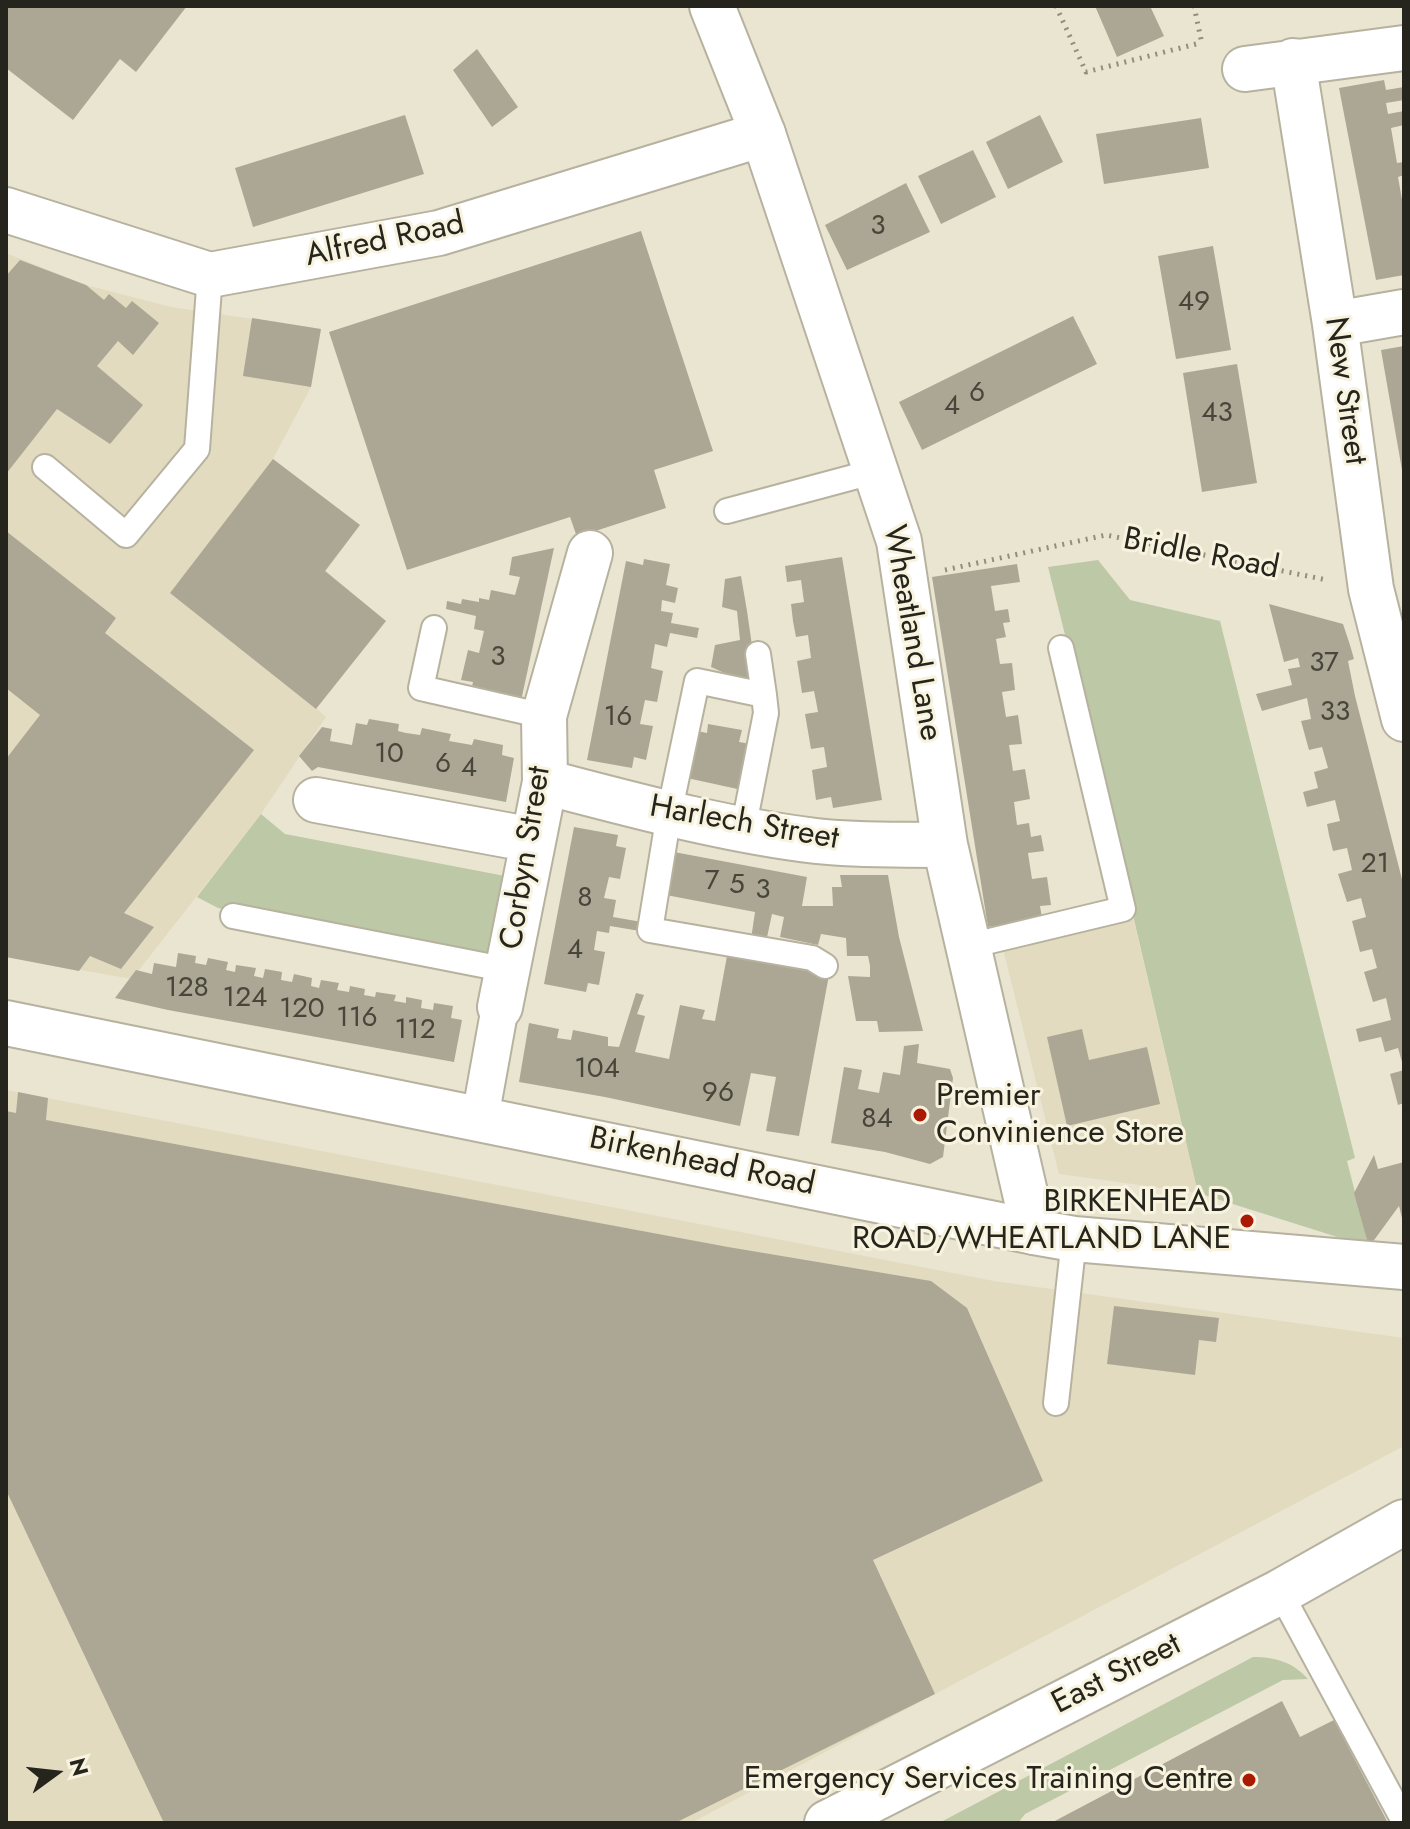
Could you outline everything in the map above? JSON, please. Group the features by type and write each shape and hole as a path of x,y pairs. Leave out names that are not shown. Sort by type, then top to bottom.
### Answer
{"street":[{"name":"Wheatland Lane","path":"712,6 763,134 899,541 945,845 969,946 1054,1236"},
{"path":"1245,69 1404,48"},
{"name":"New Street","path":"1293,61 1335,324 1388,589 1404,719"},
{"name":"Alfred Road","path":"6,210 210,275 439,233 763,134"},
{"path":"1335,324 1404,312"},
{"name":"Corbyn Street","path":"480,1118 545,782 544,716 590,553"},
{"name":"Harlech Street","path":"545,782 669,814 819,842 945,845"},
{"path":"316,800 533,840"},
{"name":"Birkenhead Road","path":"6,1023 1054,1236 1404,1267"},
{"name":"East Street","path":"827,1823 1280,1592 1403,1524"}],"lane":[{"path":"45,467 126,535 197,449 210,275"},
{"path":"727,511 876,471"},
{"path":"434,628 421,688 544,716"},
{"path":"969,946 1123,909 1061,648"},
{"path":"743,830 766,713 758,654"},
{"path":"764,695 697,681 669,814 650,930 812,958 825,966"},
{"path":"233,916 504,988"},
{"path":"1054,1236 1056,1403"},
{"path":"1280,1592 1404,1821"}],"path":[{"path":"1056,6 1086,72 1200,43"},
{"name":"Bridle Road","path":"905,578 1106,535 1388,589"}],"shaded area":[{"path":"6,253 86,285 171,307 321,329 311,387 273,459 360,525 326,571 386,621 316,708 326,717 261,814 132,979 6,957"},
{"path":"1133,917 1198,1193 1059,1174 1003,949"},
{"path":"6,1090 994,1281 1404,1338 1404,1446 691,1823 6,1823"}],"green space":[{"path":"1098,560 1130,600 1220,621 1355,1158 1347,1161 1369,1247 1198,1193 1048,567"},
{"path":"261,814 285,834 505,876 488,957 218,908 197,897"},
{"path":"1253,1657 1283,1662 1308,1679 1283,1680 1025,1814 1018,1823 939,1823"}],"building":[{"path":"6,6 187,6 136,72 120,59 73,120 6,68"},
{"path":"1095,6 1150,6 1164,36 1117,57"},
{"path":"477,49 518,107 492,127 453,70"},
{"path":"1384,80 1386,90 1404,87 1404,100 1386,103 1388,114 1404,111 1404,125 1391,128 1397,163 1404,162 1404,175 1398,177 1404,211 1404,275 1376,280 1339,88"},
{"path":"405,115 424,174 253,227 235,168"},
{"path":"1040,115 1063,162 1008,189 986,142"},
{"path":"1201,118 1209,168 1104,184 1096,134"},
{"path":"973,150 996,197 941,224 918,176"},
{"path":"906,183 930,232 847,270 825,225"},
{"path":"641,231 713,451 654,470 666,508 577,537 570,517 407,570 329,332"},
{"path":"1213,246 1231,350 1176,359 1158,256"},
{"path":"20,260 86,285 104,300 109,294 126,308 132,301 159,323 133,355 118,341 97,366 143,405 110,444 57,409 6,474 6,276"},
{"path":"1073,316 1097,364 922,450 899,402"},
{"path":"252,318 321,329 311,387 243,376"},
{"path":"1404,346 1404,470 1402,470 1381,350"},
{"path":"1237,364 1257,483 1202,492 1183,373"},
{"path":"273,459 360,525 325,571 386,621 316,709 170,593"},
{"path":"6,531 116,618 105,633 254,750 124,913 154,927 121,969 90,956 79,971 6,957 6,759 40,715 6,688"},
{"path":"554,548 521,701 471,691 473,682 461,680 468,650 479,653 484,631 474,629 476,616 446,609 447,601 461,604 462,599 489,600 491,590 515,595 520,577 509,575 512,557"},
{"path":"842,557 882,800 833,808 831,797 816,800 812,770 827,767 824,747 811,749 805,714 818,712 814,691 802,693 797,661 811,658 808,635 796,637 793,621 791,604 804,602 801,580 787,582 785,566"},
{"path":"644,559 670,564 666,585 678,588 675,603 662,600 661,611 673,613 671,623 699,628 697,638 670,633 667,647 655,644 651,668 663,671 657,702 645,700 640,724 653,726 646,760 634,757 632,768 587,760 626,561 643,565"},
{"path":"1017,564 1020,582 991,586 995,611 1008,609 1010,622 1003,623 1006,637 996,639 1000,664 1012,663 1015,690 1002,692 1006,717 1018,715 1020,729 1022,744 1009,745 1013,771 1025,769 1030,799 1014,802 1017,825 1029,823 1031,837 1041,835 1044,851 1028,853 1032,879 1047,877 1051,905 1040,906 1042,918 988,927 932,577"},
{"path":"741,576 757,680 729,675 711,667 715,645 740,640 737,611 722,607 725,579"},
{"path":"1269,604 1343,624 1350,645 1354,659 1348,661 1355,696 1404,887 1404,1069 1398,1048 1385,1052 1381,1037 1359,1042 1356,1029 1391,1020 1386,998 1373,1002 1364,972 1377,968 1372,949 1360,952 1352,921 1366,917 1361,898 1347,902 1338,874 1352,870 1347,848 1333,851 1329,835 1327,824 1340,821 1335,800 1307,807 1303,792 1318,788 1314,772 1328,768 1322,747 1309,750 1301,721 1311,719 1307,698 1262,711 1256,694 1292,685 1288,669 1300,667 1298,658 1284,662"},
{"path":"369,719 399,724 398,731 406,733 420,735 422,728 451,734 449,741 472,745 474,739 503,745 502,755 514,758 506,802 318,767 312,771 299,756 322,727 332,729 330,741 352,745 356,723 367,725"},
{"path":"708,724 742,730 739,742 751,744 742,790 687,778 697,731 707,733"},
{"path":"574,827 618,835 616,846 626,848 620,879 609,877 604,898 616,900 613,917 642,922 640,931 610,926 609,933 597,931 594,950 605,952 599,985 588,983 586,992 544,984"},
{"path":"674,852 807,877 802,906 833,906 832,887 842,887 840,875 888,875 899,937 923,1031 879,1032 877,1021 856,1021 848,976 870,977 870,966 868,956 847,956 846,938 821,934 818,945 780,937 784,917 772,914 766,942 751,939 755,912 666,895"},
{"path":"178,953 196,956 195,963 206,965 208,958 228,962 226,970 235,972 236,965 256,968 254,976 263,978 265,969 282,972 281,980 292,982 294,974 312,978 311,986 319,988 321,980 339,983 337,990 349,992 350,986 365,989 364,995 375,997 376,992 396,995 394,1001 406,1003 406,997 422,1000 421,1008 433,1010 434,1003 453,1006 451,1018 462,1020 454,1062 115,998 136,970 152,974 154,963 176,967"},
{"path":"727,956 829,975 799,1136 766,1131 776,1077 751,1073 740,1126 519,1082 529,1023 559,1029 557,1038 571,1040 573,1030 608,1037 608,1046 619,1047 636,993 644,995 637,1014 645,1016 635,1052 669,1059 680,1005 705,1010 702,1019 715,1021"},
{"path":"1082,1029 1089,1060 1147,1047 1160,1104 1067,1126 1047,1037"},
{"path":"919,1044 917,1063 950,1069 953,1078 943,1157 930,1164 885,1152 831,1143 844,1067 862,1070 858,1089 879,1093 883,1072 900,1075 904,1046"},
{"path":"1404,1070 1404,1103 1398,1105 1390,1074"},
{"path":"18,1092 48,1098 46,1120 728,1247 931,1281 967,1308 1043,1481 873,1560 935,1694 675,1823 164,1823 6,1490 6,1111 16,1113"},
{"path":"1374,1155 1378,1169 1404,1162 1404,1226 1399,1206 1369,1247 1354,1193"},
{"path":"1114,1306 1219,1318 1216,1342 1199,1340 1195,1375 1107,1364"},
{"name":"Emergency Services Training Centre","path":"1282,1701 1300,1737 1334,1720 1388,1823 1051,1823"}],"place":[{"name":"Premier Convinience Store","path":"920,1115"},
{"name":"BIRKENHEAD ROAD/WHEATLAND LANE","path":"1247,1221"},
{"name":"Emergency Services Training Centre","path":"1249,1780"}]}
